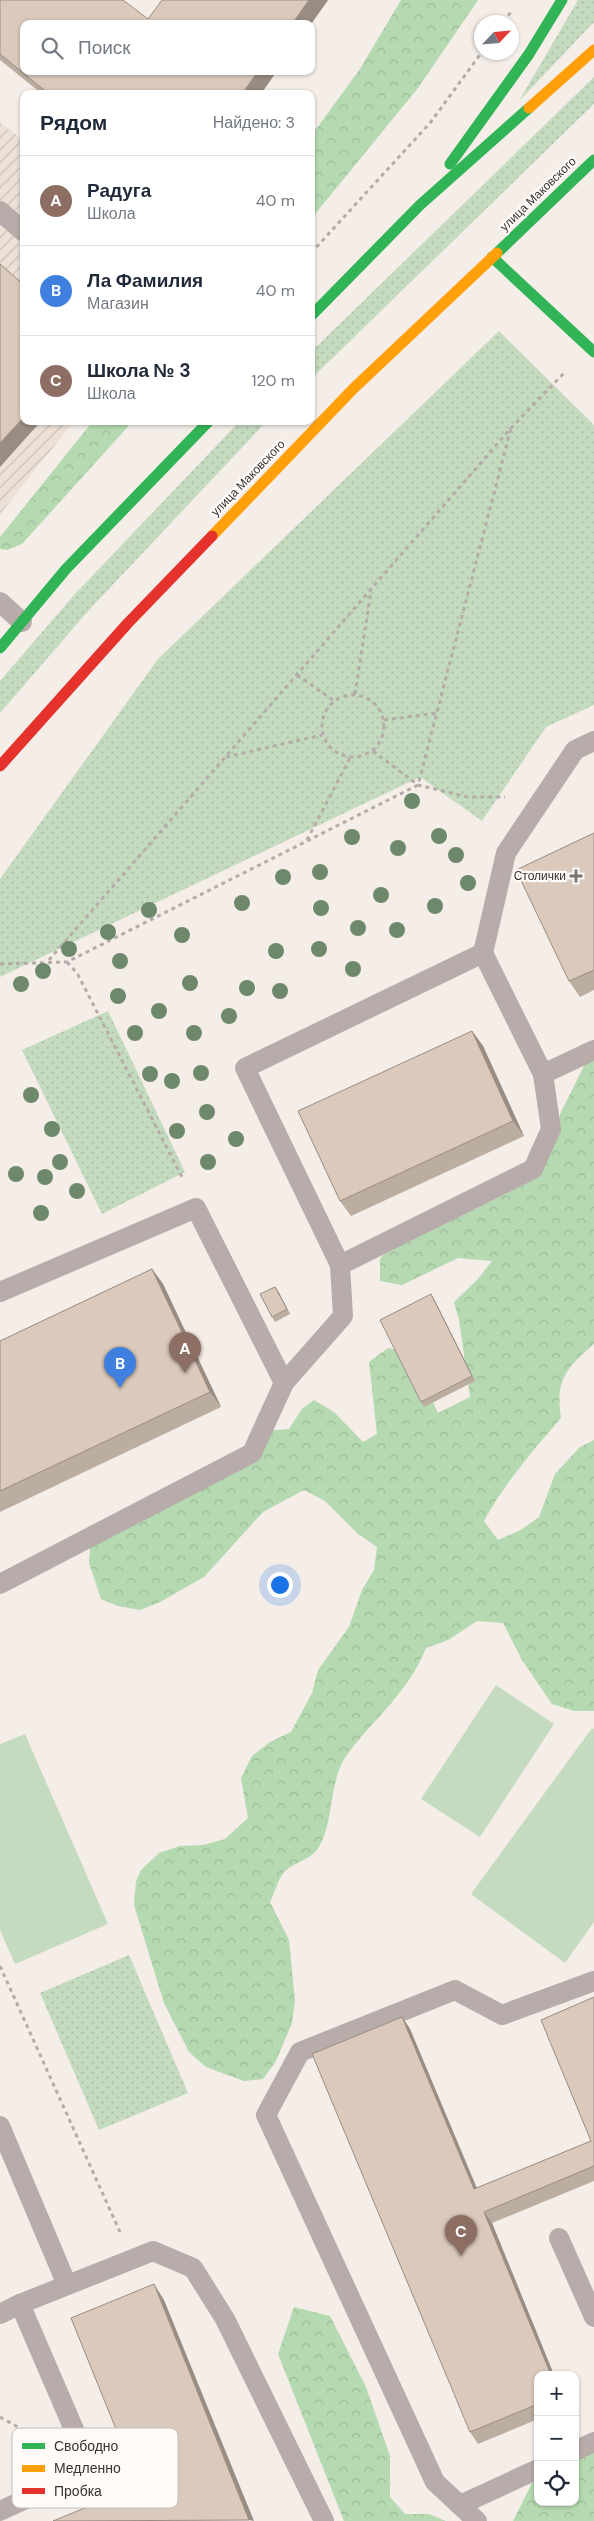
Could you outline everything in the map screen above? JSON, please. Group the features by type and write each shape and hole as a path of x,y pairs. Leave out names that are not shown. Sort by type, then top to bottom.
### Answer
{"main road":[{"path":"420,206 529,54 562,0"},
{"path":"315,312 420,206 594,50"},
{"name":"улица Маковского","path":"0,766 128,623 353,389 594,160"},
{"path":"492,257 592,349"},
{"path":"0,648 66,569 205,425"}],"lane":[{"path":"0,211 20,228"},
{"path":"0,602 22,622"},
{"path":"340,1265 533,1169 551,1129 543,1074 484,953 506,852 575,750 594,742"},
{"path":"0,1584 252,1452 284,1383 344,1316 340,1265 245,1068 484,953"},
{"path":"543,1074 594,1050"},
{"path":"0,1292 196,1208 284,1383"},
{"path":"477,2521 435,2482 266,2115 300,2052 455,1990 502,2015 594,1981"},
{"path":"0,2126 67,2286"},
{"path":"559,2238 594,2317"},
{"path":"0,2314 20,2304 152,2251 193,2268 226,2320 324,2521"},
{"path":"20,2304 74,2428"},
{"path":"579,2449 594,2442"},
{"path":"460,2505 534,2471"},
{"path":"0,2511 12,2505"}],"path":[{"path":"315,248 430,123 476,60"},
{"path":"49,960 511,428 592,349"},
{"path":"0,964 49,960 67,962 418,785 511,428"},
{"path":"355,694 371,590"},
{"path":"297,675 333,700"},
{"path":"355,694 368,698 378,707 384,720 383,737 373,751 350,758 332,751 322,735 322,716 333,700 344,695 355,694"},
{"path":"384,720 438,713"},
{"path":"226,757 322,735"},
{"path":"373,751 418,785 468,797 543,798"},
{"path":"307,841 350,758"},
{"path":"67,962 77,973 196,1208"},
{"path":"0,1966 133,2259"}],"shaded area":[{"path":"0,123 20,137 20,425 71,425 0,514"}],"green space":[{"path":"401,0 478,0 418,88 315,214 315,131 360,69"},
{"path":"578,0 594,0 594,22 519,101"},
{"path":"594,77 594,104 315,375 315,348"},
{"path":"499,331 594,425 594,705 546,727 482,821 420,777 0,977 0,879 158,659"},
{"path":"90,425 129,425 22,544 7,550 0,549 0,537"},
{"path":"236,425 263,425 89,610 0,713 0,681 75,594"},
{"path":"108,1011 185,1172 102,1214 22,1050"},
{"path":"594,1046 594,1344 576,1360 561,1384 561,1418 510,1480 484,1521 498,1540 521,1530 539,1517 555,1474 580,1447 594,1440 594,1711 574,1711 552,1704 522,1660 503,1623 477,1621 448,1640 426,1648 411,1677 401,1691 359,1739 342,1763 337,1775 327,1826 317,1850 285,1871 278,1882 270,1902 289,1940 295,2001 292,2023 276,2061 263,2079 244,2081 206,2067 189,2052 164,2003 134,1905 136,1881 141,1870 159,1853 180,1846 203,1845 225,1839 248,1818 241,1778 252,1756 270,1742 291,1732 312,1693 318,1670 349,1627 362,1590 374,1570 377,1547 357,1533 325,1501 304,1490 263,1512 204,1577 160,1602 140,1610 118,1606 101,1599 89,1563 91,1539 217,1471 266,1431 289,1429 302,1409 314,1400 334,1412 363,1442 377,1434 369,1362 388,1348 409,1352 438,1413 470,1397 459,1320 454,1302 478,1279 492,1261 458,1258 402,1285 380,1281 380,1259 408,1223 547,1160 561,1112"},
{"path":"496,1685 554,1724 480,1837 421,1799"},
{"path":"592,1728 594,1729 594,1922 565,1963 471,1894"},
{"path":"25,1734 108,1924 15,1964 0,1930 0,1744"},
{"path":"129,1955 188,2093 99,2130 40,1993"},
{"path":"294,2307 330,2316 366,2387 390,2456 390,2497 405,2514 429,2514 446,2521 344,2521 278,2354"},
{"path":"594,2444 594,2521 513,2521 534,2482 534,2506 579,2506 579,2453"}],"building":[{"path":"0,0 123,0 148,19 162,0 309,0 295,20 20,20 20,70 0,54"},
{"path":"26,75 255,75 245,90 44,90"},
{"path":"0,264 20,282 20,421 0,443"},
{"path":"594,833 594,970 569,981 516,870"},
{"path":"472,1031 513,1121 340,1201 298,1111"},
{"path":"152,1269 210,1392 0,1491 0,1341"},
{"path":"275,1287 287,1309 272,1317 260,1294"},
{"path":"431,1294 472,1376 421,1402 380,1320"},
{"path":"594,1997 594,2166 484,2212 549,2371 534,2371 534,2406 470,2432 312,2054 402,2017 474,2189 591,2141 541,2020"},
{"path":"154,2284 249,2520 53,2521 85,2508 178,2508 178,2428 116,2428 71,2318"}],"traffic: fast":[{"path":"450,164 529,54 562,0"},
{"path":"315,312 420,205 529,108"},
{"path":"497,253 594,160"},
{"path":"492,257 594,352"},
{"path":"0,648 66,569 205,425"}],"traffic: slow":[{"path":"529,108 594,50"},
{"path":"212,536 353,389 497,253"}],"traffic: jam":[{"path":"0,766 128,623 212,536"}],"place":[{"name":"Столички","path":"576,876"},
{"name":"Радуга","path":"185,1373"},
{"name":"Ла Фамилия","path":"120,1388"},
{"name":"Школа № 3","path":"461,2256"}]}
